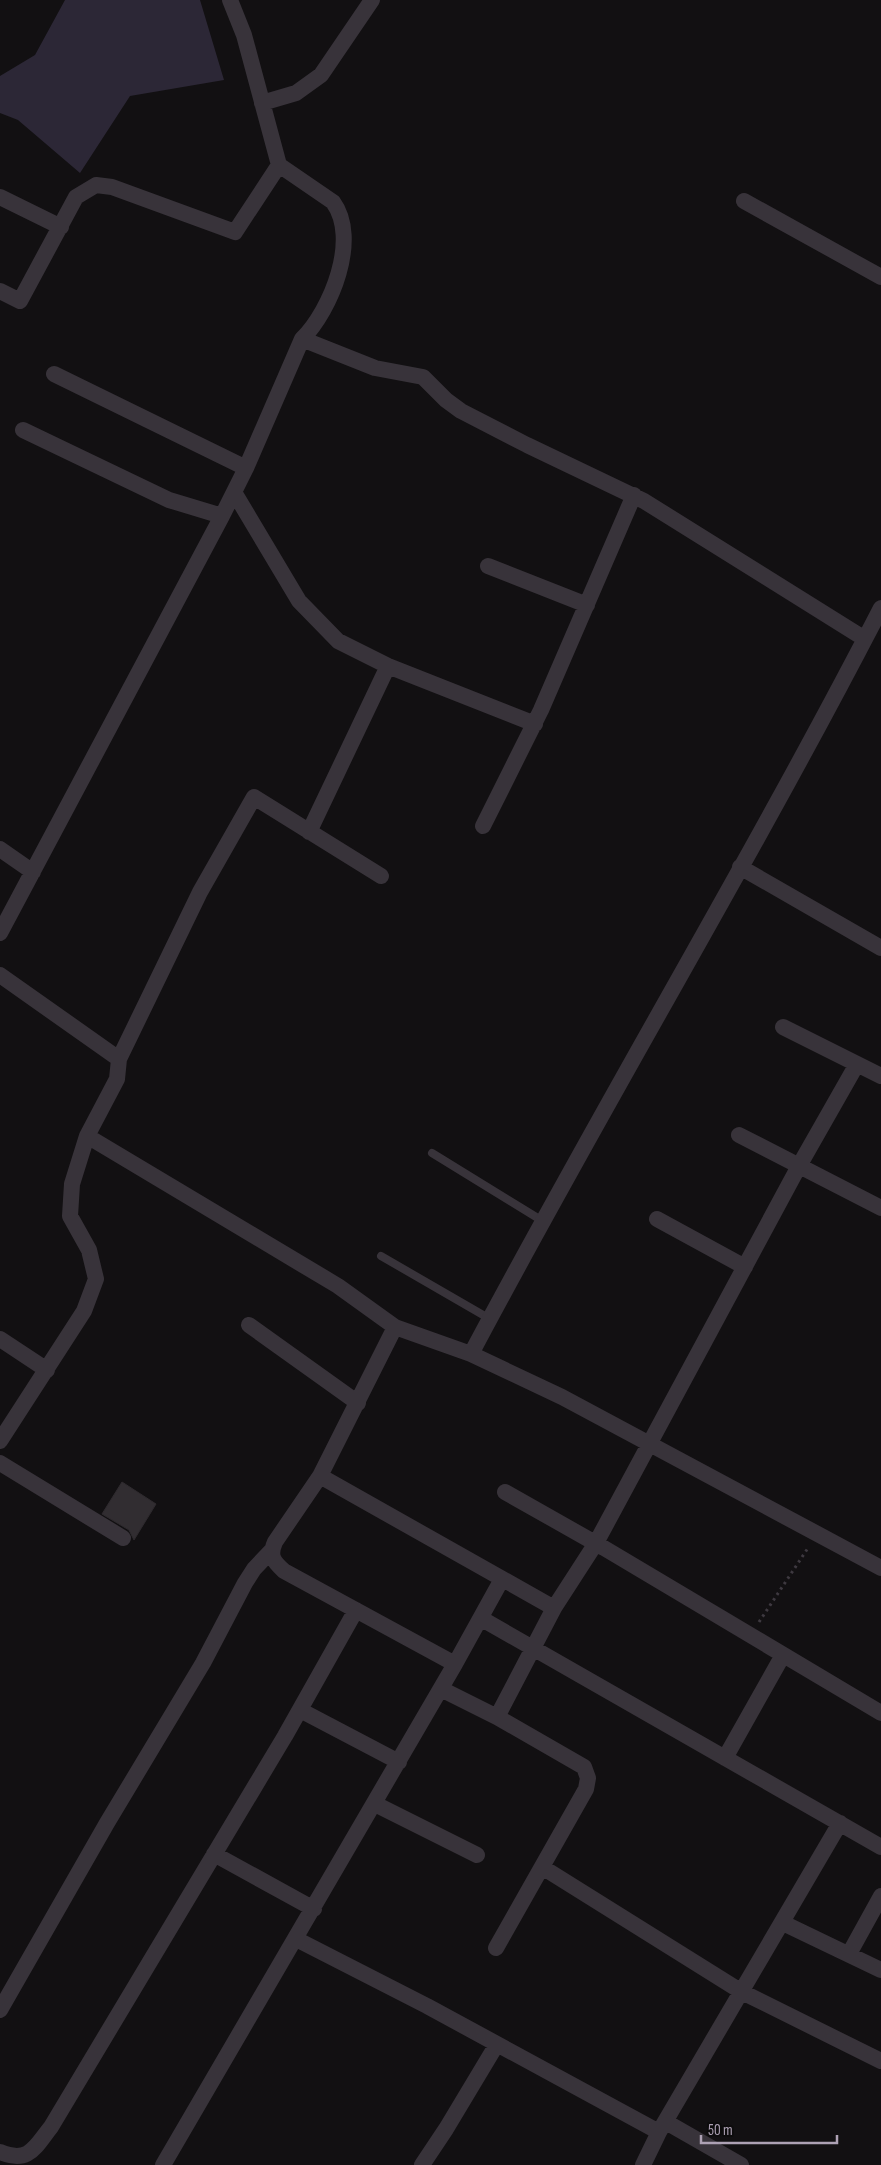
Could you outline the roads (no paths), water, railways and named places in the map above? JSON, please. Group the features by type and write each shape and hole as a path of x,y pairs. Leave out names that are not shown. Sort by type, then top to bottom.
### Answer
{"street":[{"path":"0,933 222,516 246,468 302,339 315,326 331,294 342,252 342,221 339,210 333,202 279,165 244,35 230,0"},
{"path":"262,104 296,93 321,75 372,0"},
{"path":"0,291 20,301 76,197 96,185 112,186 235,232 279,165"},
{"path":"0,197 61,227"},
{"path":"744,201 881,277"},
{"path":"302,339 375,368 423,377 446,400 460,410 527,445 634,496 865,639"},
{"path":"54,374 246,468"},
{"path":"23,430 169,500 222,516"},
{"path":"234,492 299,601 338,641 388,666 535,724"},
{"path":"483,826 535,724 634,496"},
{"path":"488,566 587,605"},
{"path":"471,1354 541,1220 740,867 881,608"},
{"path":"309,832 388,666"},
{"path":"0,1441 84,1311 96,1279 89,1250 70,1216 72,1184 87,1136 117,1079 119,1059 200,892 254,797 381,876"},
{"path":"0,849 33,872"},
{"path":"740,867 881,948"},
{"path":"0,975 119,1059"},
{"path":"783,1027 881,1076"},
{"path":"497,1717 554,1608 596,1543 799,1166 857,1064"},
{"path":"739,1135 881,1208"},
{"path":"87,1136 338,1286 395,1327 471,1354 523,1377 881,1568"},
{"path":"657,1219 745,1267"},
{"path":"249,1325 358,1402"},
{"path":"0,2010 107,1823 203,1663 245,1583 254,1568 271,1551 320,1476 395,1327"},
{"path":"0,1339 47,1370"},
{"path":"0,1463 123,1538"},
{"path":"320,1476 554,1608"},
{"path":"505,1492 596,1543 881,1713"},
{"path":"271,1551 273,1560 284,1571 456,1664"},
{"path":"163,2165 456,1664 502,1579"},
{"path":"0,2152 11,2157 23,2156 33,2148 51,2127 300,1710 356,1610"},
{"path":"482,1619 881,1847"},
{"path":"725,1758 783,1655"},
{"path":"441,1689 497,1717 584,1767 588,1778 586,1789 496,1948"},
{"path":"300,1710 399,1762"},
{"path":"375,1804 477,1855"},
{"path":"643,2165 663,2127 840,1823"},
{"path":"214,1854 314,1909"},
{"path":"542,1867 742,1992 881,2061"},
{"path":"849,1954 881,1896"},
{"path":"783,1923 881,1970"},
{"path":"296,1939 498,2044 741,2165"},
{"path":"422,2165 498,2044"}],"lane":[{"path":"432,1153 541,1220"},
{"path":"382,1256 490,1319"}]}
